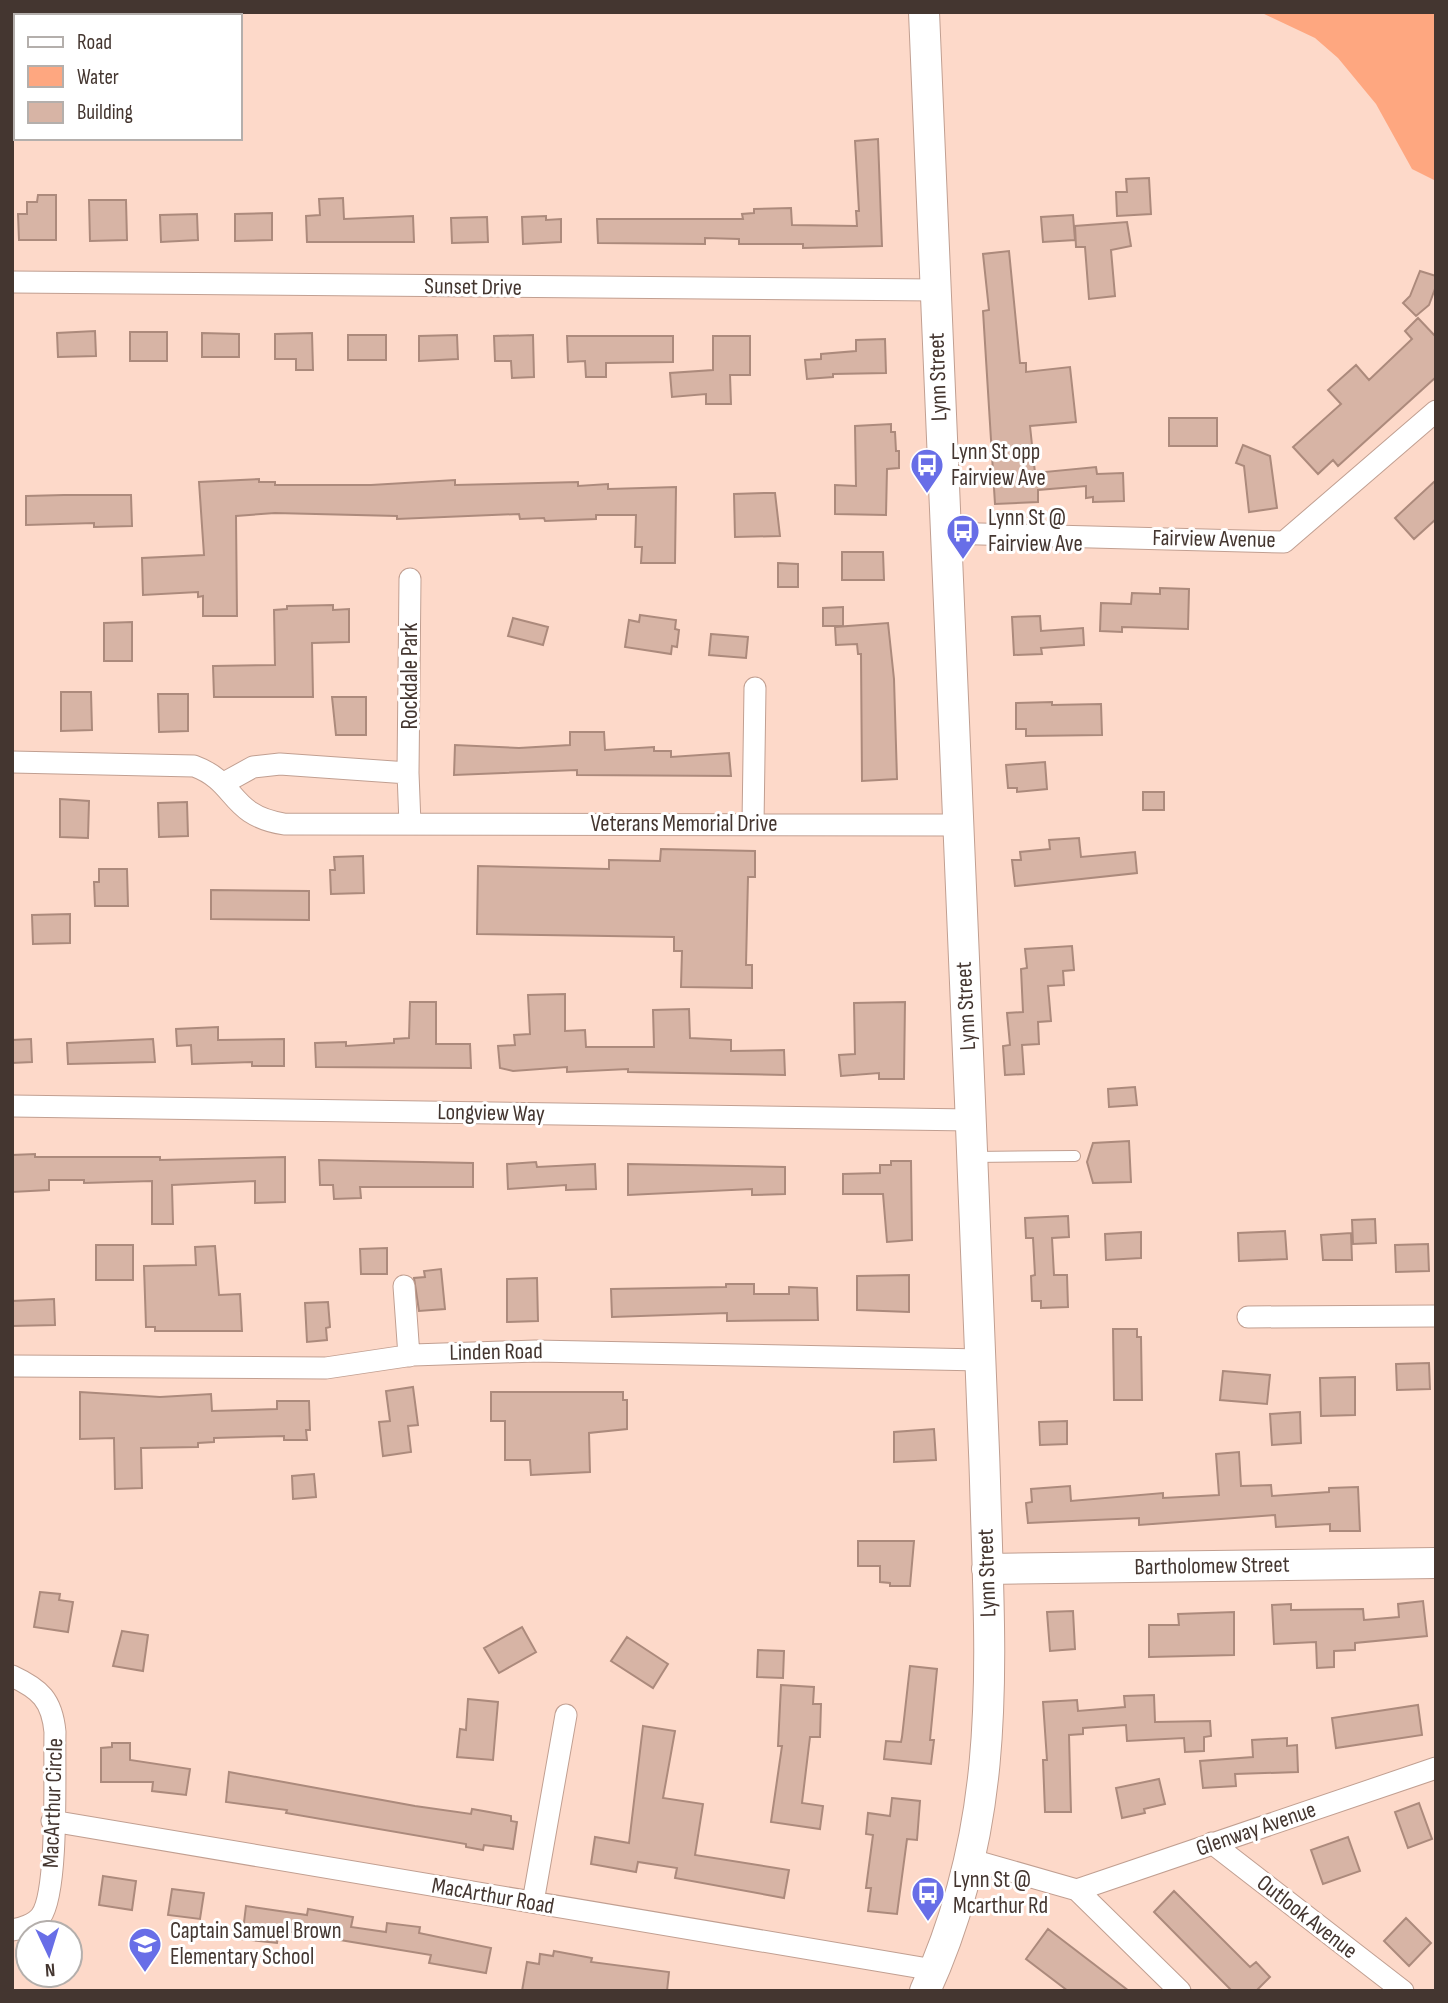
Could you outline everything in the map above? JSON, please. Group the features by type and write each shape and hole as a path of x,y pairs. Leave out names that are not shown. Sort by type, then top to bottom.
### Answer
{"main road":[{"name":"Lynn Street","path":"919,13 934,290 981,1360 988,1726 980,1816 972,1860 930,1980"},
{"name":"Bartholomew Street","path":"987,1569 1436,1563"}],"street":[{"name":"Sunset Drive","path":"12,282 934,290"},
{"name":"Fairview Avenue","path":"943,533 1284,542 1436,411"},
{"name":"Rockdale Park","path":"408,773 410,579"},
{"path":"754,824 755,688"},
{"name":"Veterans Memorial Drive","path":"12,762 194,766 208,771 224,783 235,800 261,820 284,824 958,825"},
{"path":"224,783 253,768 279,764 408,773 410,824"},
{"name":"Longview Way","path":"12,1106 971,1120"},
{"path":"404,1286 409,1356"},
{"path":"1248,1317 1436,1316"},
{"name":"Linden Road","path":"12,1366 326,1368 409,1356 535,1351 981,1360"},
{"name":"MacArthur Circle","path":"12,1676 34,1686 47,1698 54,1713 50,1886 41,1917 23,1928 12,1930"},
{"path":"533,1902 566,1715"},
{"name":"Glenway Avenue","path":"1077,1890 1436,1769"},
{"name":"MacArthur Road","path":"52,1821 533,1902 930,1980"},
{"name":"Outlook Avenue","path":"1212,1843 1403,1991"},
{"path":"972,1860 1077,1890 1180,1991"}],"lane":[{"path":"972,1157 1075,1156"}],"water":[{"path":"1260,12 1436,12 1436,181 1412,169 1376,104 1338,58 1315,38"}],"building":[{"path":"878,139 882,246 803,248 803,244 739,244 739,239 705,238 705,244 598,243 597,219 743,219 742,214 754,213 754,209 791,208 792,225 857,226 856,211 859,211 855,141"},
{"path":"1149,178 1151,214 1117,216 1116,192 1127,192 1126,179"},
{"path":"38,195 56,195 56,240 19,240 18,214 27,214 27,202 37,202"},
{"path":"343,198 344,219 413,216 414,242 307,242 306,216 320,215 319,199"},
{"path":"89,200 126,200 127,240 90,241"},
{"path":"272,213 272,240 235,241 235,214"},
{"path":"197,214 198,240 161,242 160,215"},
{"path":"1073,215 1075,240 1043,242 1041,217"},
{"path":"546,216 546,220 561,219 561,242 523,244 522,217"},
{"path":"487,217 488,242 452,243 451,218"},
{"path":"1127,222 1131,246 1111,250 1115,296 1089,299 1085,247 1076,247 1075,226"},
{"path":"1009,251 1020,363 1026,363 1026,372 1070,367 1076,422 1030,426 1035,473 1096,467 1097,474 1123,473 1124,501 1093,502 1093,497 1086,498 1086,486 1038,490 1038,502 995,504 983,311 989,310 983,254"},
{"path":"1420,271 1436,276 1436,286 1429,305 1416,316 1403,303 1410,296"},
{"path":"1418,318 1436,337 1436,377 1338,466 1333,460 1318,474 1293,447 1341,404 1328,390 1356,365 1369,380 1412,339 1405,331"},
{"path":"95,331 96,356 58,357 57,333"},
{"path":"130,332 167,332 167,361 130,361"},
{"path":"202,333 239,334 239,357 202,357"},
{"path":"312,333 313,370 296,370 296,359 275,359 275,334"},
{"path":"348,335 386,335 386,360 348,360"},
{"path":"457,335 458,359 419,361 419,336"},
{"path":"533,335 534,377 512,378 511,361 495,361 494,336"},
{"path":"567,336 673,336 673,362 606,363 606,377 586,377 585,361 568,362"},
{"path":"713,336 750,336 750,375 730,375 731,404 706,404 706,394 672,397 670,373 713,370"},
{"path":"885,339 886,373 833,374 833,377 807,379 805,360 821,359 821,354 856,351 856,340"},
{"path":"1169,418 1217,418 1217,446 1169,446"},
{"path":"891,424 891,432 895,432 896,451 899,451 899,468 887,469 886,515 835,514 835,485 856,486 855,426"},
{"path":"1243,445 1270,456 1277,508 1249,512 1244,466 1236,463"},
{"path":"259,479 259,482 275,482 275,485 371,485 455,480 455,485 578,482 578,486 608,484 608,489 676,487 675,563 641,563 642,547 635,547 636,515 596,515 596,519 545,521 544,518 520,519 519,514 397,519 397,516 275,513 236,516 237,616 203,616 203,596 198,597 198,592 143,595 142,558 204,555 199,482"},
{"path":"1436,480 1436,519 1414,539 1395,518"},
{"path":"775,493 780,536 735,537 734,494"},
{"path":"131,495 132,526 94,527 94,523 26,525 26,496"},
{"path":"842,552 883,552 884,580 842,580"},
{"path":"778,563 798,564 798,587 778,587"},
{"path":"1160,588 1189,589 1188,629 1122,627 1122,632 1100,631 1101,603 1131,604 1132,593 1160,594"},
{"path":"333,605 333,610 349,609 349,642 312,643 313,697 214,697 213,666 275,665 274,610 287,609 287,606"},
{"path":"843,607 843,626 823,626 823,608"},
{"path":"640,615 676,620 675,629 679,630 677,647 672,646 671,654 625,647 629,620 639,622"},
{"path":"1040,616 1041,631 1083,628 1084,645 1041,648 1042,654 1014,655 1012,617"},
{"path":"513,618 548,627 543,645 508,636"},
{"path":"132,622 132,661 104,661 104,623"},
{"path":"888,623 894,679 897,779 862,781 861,654 858,654 857,644 836,645 835,627"},
{"path":"711,634 748,637 746,658 709,655"},
{"path":"61,692 91,692 92,730 61,731"},
{"path":"158,694 188,694 188,731 159,732"},
{"path":"332,697 366,697 366,735 336,735"},
{"path":"1052,702 1052,705 1101,704 1102,735 1026,736 1026,729 1016,729 1016,703"},
{"path":"570,732 604,732 605,750 654,747 654,751 671,751 671,757 729,753 731,776 577,775 577,770 454,775 455,745 519,748 570,745"},
{"path":"1045,762 1047,789 1017,792 1017,788 1008,788 1006,765"},
{"path":"1143,792 1164,792 1164,810 1143,810"},
{"path":"60,799 89,801 88,838 60,837"},
{"path":"187,802 188,836 159,837 158,803"},
{"path":"1079,838 1081,857 1135,852 1137,873 1015,886 1012,860 1021,860 1020,852 1050,849 1049,840"},
{"path":"661,849 755,851 755,877 748,877 746,965 752,965 752,988 681,987 682,951 674,951 674,937 477,934 478,866 609,869 609,860 660,861"},
{"path":"363,856 364,893 331,894 330,870 335,870 334,857"},
{"path":"99,869 127,869 128,906 95,906 94,882 99,882"},
{"path":"211,890 309,891 309,920 211,919"},
{"path":"70,914 70,943 33,944 32,915"},
{"path":"1072,946 1074,970 1063,971 1064,985 1048,986 1051,1021 1038,1022 1039,1044 1022,1045 1024,1074 1005,1075 1003,1046 1010,1045 1007,1013 1023,1012 1021,969 1027,968 1025,949"},
{"path":"565,994 565,1031 585,1030 586,1047 654,1047 653,1010 689,1009 690,1038 731,1040 731,1051 784,1050 785,1075 628,1072 628,1069 567,1072 567,1067 513,1071 500,1068 498,1046 515,1045 514,1035 530,1034 528,995"},
{"path":"410,1002 436,1002 436,1044 470,1044 471,1068 316,1067 315,1043 346,1042 346,1046 394,1043 394,1039 409,1038"},
{"path":"905,1002 904,1079 879,1079 879,1073 841,1076 839,1055 855,1054 854,1003"},
{"path":"218,1027 218,1040 284,1039 284,1066 252,1066 252,1062 192,1064 191,1045 177,1046 176,1029"},
{"path":"31,1039 32,1062 12,1063 12,1040"},
{"path":"153,1039 155,1062 68,1064 67,1043"},
{"path":"1135,1087 1137,1105 1109,1107 1108,1089"},
{"path":"1129,1141 1131,1182 1093,1183 1087,1162 1093,1143"},
{"path":"35,1154 35,1157 160,1157 160,1160 285,1157 285,1202 255,1203 255,1181 172,1185 173,1224 152,1224 152,1181 84,1183 84,1180 49,1180 49,1190 12,1192 12,1155"},
{"path":"319,1160 473,1163 473,1187 360,1187 361,1198 334,1199 333,1185 320,1185"},
{"path":"891,1161 911,1161 912,1240 887,1242 883,1194 843,1194 843,1174 880,1173 880,1165 891,1165"},
{"path":"536,1162 537,1167 595,1164 596,1189 566,1190 566,1185 508,1189 507,1164"},
{"path":"628,1164 785,1167 785,1194 752,1195 752,1189 628,1195"},
{"path":"1068,1216 1069,1237 1052,1238 1054,1275 1067,1275 1068,1307 1041,1308 1041,1301 1032,1301 1031,1276 1035,1275 1033,1238 1026,1238 1025,1218"},
{"path":"1375,1219 1376,1243 1353,1244 1352,1220"},
{"path":"1285,1231 1287,1259 1239,1261 1238,1233"},
{"path":"1141,1232 1141,1258 1106,1260 1105,1234"},
{"path":"1351,1233 1352,1260 1323,1260 1321,1235"},
{"path":"1428,1244 1429,1271 1396,1272 1395,1245"},
{"path":"96,1245 133,1245 133,1280 96,1280"},
{"path":"215,1246 219,1295 240,1294 242,1331 155,1331 155,1327 146,1327 144,1266 196,1265 195,1247"},
{"path":"387,1248 387,1274 361,1274 360,1249"},
{"path":"441,1269 445,1309 419,1311 414,1278 425,1277 424,1271"},
{"path":"909,1275 909,1312 857,1310 857,1276"},
{"path":"537,1278 538,1321 507,1322 507,1279"},
{"path":"726,1284 754,1284 754,1294 789,1294 789,1287 817,1288 818,1320 727,1321 727,1313 612,1317 611,1289 726,1287"},
{"path":"54,1299 55,1325 12,1326 12,1301"},
{"path":"328,1302 330,1327 326,1328 327,1340 307,1342 305,1303"},
{"path":"1113,1329 1137,1329 1137,1337 1141,1337 1142,1400 1114,1400"},
{"path":"1429,1363 1430,1389 1397,1390 1396,1364"},
{"path":"1223,1371 1270,1375 1267,1404 1220,1400"},
{"path":"1355,1377 1355,1415 1321,1416 1320,1378"},
{"path":"413,1387 418,1425 408,1426 411,1452 383,1456 379,1422 390,1421 386,1391"},
{"path":"80,1392 160,1397 211,1394 212,1411 277,1409 277,1401 309,1401 310,1430 306,1430 307,1440 284,1440 284,1436 214,1438 214,1442 198,1443 198,1447 141,1448 142,1488 115,1489 114,1438 80,1439"},
{"path":"491,1392 623,1392 623,1400 627,1400 627,1429 589,1433 590,1472 531,1475 530,1460 505,1460 505,1421 491,1421"},
{"path":"1300,1412 1301,1443 1272,1445 1270,1414"},
{"path":"1067,1421 1067,1444 1040,1445 1039,1422"},
{"path":"934,1429 936,1460 894,1462 894,1432"},
{"path":"1239,1452 1241,1486 1271,1485 1272,1496 1358,1487 1360,1531 1330,1531 1330,1524 1276,1527 1275,1515 1139,1525 1139,1518 1028,1523 1026,1503 1032,1502 1031,1489 1070,1486 1071,1501 1163,1493 1163,1498 1219,1495 1216,1454"},
{"path":"314,1474 316,1497 293,1499 292,1476"},
{"path":"858,1541 914,1541 910,1586 890,1586 890,1583 880,1582 880,1566 858,1566"},
{"path":"40,1592 60,1594 59,1600 73,1602 68,1632 34,1627"},
{"path":"1423,1601 1427,1636 1355,1643 1355,1650 1334,1651 1334,1667 1317,1668 1316,1642 1274,1644 1272,1605 1291,1604 1291,1610 1363,1609 1364,1620 1399,1617 1398,1604"},
{"path":"1073,1611 1075,1649 1050,1651 1047,1612"},
{"path":"1234,1612 1234,1655 1149,1657 1149,1625 1179,1625 1178,1614"},
{"path":"522,1627 536,1652 499,1673 484,1648"},
{"path":"122,1631 148,1635 143,1671 113,1666"},
{"path":"627,1637 668,1664 653,1688 611,1661"},
{"path":"758,1650 784,1651 783,1678 757,1677"},
{"path":"910,1666 937,1669 930,1740 934,1740 931,1764 884,1759 886,1741 901,1742"},
{"path":"781,1685 814,1687 813,1704 821,1704 820,1737 810,1737 802,1803 823,1806 820,1829 771,1822 782,1746 778,1746"},
{"path":"1154,1695 1155,1722 1210,1721 1211,1736 1204,1737 1204,1751 1185,1752 1184,1738 1127,1741 1126,1725 1083,1728 1083,1734 1069,1735 1071,1812 1045,1812 1043,1760 1047,1760 1043,1702 1077,1700 1078,1711 1125,1707 1124,1696"},
{"path":"468,1699 498,1702 493,1760 457,1757 460,1729 466,1730"},
{"path":"1418,1705 1422,1735 1336,1748 1332,1718"},
{"path":"643,1726 675,1731 663,1798 703,1804 695,1855 789,1870 784,1898 675,1878 677,1868 638,1862 636,1872 591,1864 595,1837 629,1843"},
{"path":"1287,1738 1287,1746 1297,1745 1298,1772 1235,1774 1236,1786 1203,1788 1200,1761 1253,1757 1252,1740"},
{"path":"112,1743 130,1743 130,1760 190,1769 186,1795 152,1791 153,1782 101,1782 101,1748 112,1747"},
{"path":"229,1772 415,1806 471,1814 472,1809 511,1816 511,1821 517,1822 513,1849 484,1845 483,1850 466,1847 466,1844 286,1813 287,1810 226,1802"},
{"path":"1159,1779 1165,1804 1144,1809 1145,1813 1122,1818 1116,1788"},
{"path":"892,1798 920,1801 917,1840 907,1839 897,1914 868,1911 871,1888 866,1888 873,1835 866,1834 868,1813 890,1816"},
{"path":"1419,1803 1432,1839 1408,1848 1395,1812"},
{"path":"1348,1837 1360,1871 1323,1884 1311,1850"},
{"path":"103,1876 136,1881 132,1910 99,1905"},
{"path":"172,1889 204,1893 200,1919 168,1915"},
{"path":"1174,1891 1250,1967 1256,1962 1270,1977 1256,1991 1232,1991 1154,1912"},
{"path":"246,1906 307,1915 308,1909 353,1917 351,1927 386,1932 387,1923 420,1927 419,1933 491,1948 486,1973 429,1963 431,1955 279,1930 277,1943 242,1939"},
{"path":"1406,1918 1431,1943 1409,1966 1384,1941"},
{"path":"1048,1929 1129,1991 1068,1991 1026,1959"},
{"path":"554,1951 592,1958 591,1962 669,1972 667,1991 522,1991 527,1962 539,1964 540,1954 553,1956"}],"place":[{"name":"Lynn St opp Fairview Ave","path":"927,495"},
{"name":"Lynn St @ Fairview Ave","path":"963,561"},
{"name":"Lynn St @ Mcarthur Rd","path":"928,1923"},
{"name":"Captain Samuel Brown Elementary School","path":"145,1974"}]}
